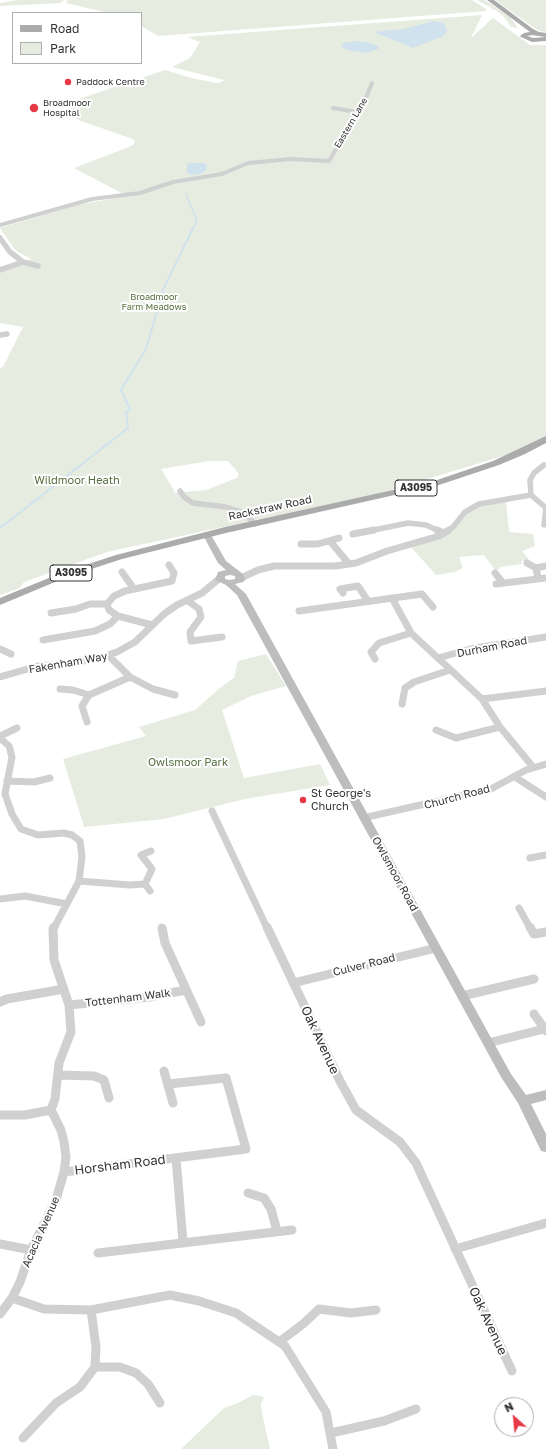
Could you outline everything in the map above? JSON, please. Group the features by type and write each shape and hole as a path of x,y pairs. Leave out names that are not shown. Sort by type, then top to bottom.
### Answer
{"main road":[{"path":"490,0 524,25 537,33 546,35"},
{"path":"524,25 525,38 537,40 546,44"},
{"path":"524,35 537,33"},
{"path":"537,40 546,39"},
{"name":"Rackstraw Road","path":"0,602 50,581 94,565 207,535 436,483 501,461 546,439"}],"street":[{"name":"Eastern Lane","path":"0,225 92,199 140,193 180,180 222,174 248,163 291,159 327,161 331,159 372,83"},
{"path":"333,108 357,112"},
{"path":"0,238 10,252 23,262 38,266"},
{"path":"0,270 23,262"},
{"path":"0,335 7,334"},
{"path":"531,495 530,480 534,472 544,465"},
{"path":"180,492 184,498 193,503 226,507 244,513 255,524"},
{"path":"238,575 287,565 336,566 349,564 433,538 453,527 465,512 479,504 531,495 546,508 544,525"},
{"path":"353,534 408,523 420,523 444,532"},
{"path":"207,535 222,563 224,580 236,582 238,575"},
{"path":"301,544 318,544 339,538"},
{"path":"330,541 349,564"},
{"path":"222,563 238,575"},
{"path":"527,563 536,568 546,566"},
{"path":"51,613 76,609 90,604 107,604 114,596 134,589 172,581 174,573 169,565"},
{"path":"536,568 538,578"},
{"path":"122,572 134,589"},
{"path":"495,573 499,583 546,578"},
{"name":"Owlsmoor Road","path":"238,575 244,601"},
{"name":"Owlsmoor Road","path":"224,580 241,594 507,1078 523,1101 546,1147"},
{"name":"Fakenham Way","path":"0,677 38,666 69,664 109,656 135,642 164,614 177,605 224,580"},
{"path":"343,593 340,589 358,586 368,602"},
{"path":"299,611 422,594 433,607"},
{"path":"392,598 411,633 482,700 500,727 533,768"},
{"path":"188,600 198,609 201,617 190,632 191,641 222,637"},
{"path":"107,604 110,610 118,616 152,625"},
{"path":"43,640 95,631 110,624 118,616"},
{"path":"375,659 371,652 379,643 411,633"},
{"name":"Durham Road","path":"438,658 474,648 546,637"},
{"path":"0,649 10,654"},
{"path":"109,656 130,676 153,689 175,695"},
{"path":"402,704 405,688 409,685 450,670"},
{"path":"87,722 82,706 88,695 130,676"},
{"path":"60,689 73,690 88,695"},
{"path":"482,700 546,691"},
{"path":"436,730 456,738 500,727"},
{"path":"0,1116 25,1115 51,1110 55,1100 59,1063 71,1032 69,1005 54,960 53,929 80,881 82,858 80,841 72,835 64,833 38,835 21,829 12,814 6,794 12,757 9,746 0,737 17,728"},
{"name":"Church Road","path":"363,818 491,789 533,768 546,764"},
{"path":"515,777 546,797"},
{"path":"7,781 34,782 50,778"},
{"name":"Oak Avenue","path":"212,811 340,1081 356,1110 400,1142 416,1163 512,1371"},
{"path":"145,884 152,869 142,855 151,851"},
{"path":"530,858 546,855"},
{"path":"80,881 130,885 145,884"},
{"path":"145,884 150,891"},
{"path":"0,899 25,896 67,904"},
{"path":"519,908 534,934 546,932"},
{"name":"Tottenham Walk","path":"162,928 165,943 201,1022"},
{"name":"Culver Road","path":"293,983 436,948"},
{"path":"462,996 534,979"},
{"path":"0,1002 7,999 64,989"},
{"name":"Tottenham Walk","path":"69,1005 149,997 186,990"},
{"path":"488,1043 545,1030 534,1014"},
{"path":"164,1071 173,1103"},
{"path":"58,1075 94,1076 104,1080 109,1098"},
{"name":"Horsham Road","path":"64,1172 246,1149 226,1078 168,1084"},
{"path":"523,1101 546,1095"},
{"name":"Acacia Avenue","path":"0,1314 12,1298 20,1282 31,1250 56,1200 64,1172 66,1157 64,1142 61,1130 51,1110"},
{"name":"Horsham Road","path":"176,1158 183,1242"},
{"path":"248,1193 264,1198 271,1209 277,1231"},
{"path":"455,1249 546,1223"},
{"path":"98,1252 292,1230"},
{"path":"0,1244 31,1250"},
{"path":"12,1298 44,1309 91,1310 170,1295 199,1301 236,1313 285,1346 326,1412 331,1433 332,1449"},
{"path":"280,1342 319,1309 351,1313 376,1310"},
{"path":"23,1438 56,1403 80,1387 95,1367 96,1347 91,1310"},
{"path":"95,1367 120,1367 136,1373 148,1384 160,1403"},
{"path":"331,1433 370,1425 416,1409"}],"green space":[{"path":"18,0 64,0 61,3 0,6 0,3"},
{"path":"68,0 472,0 486,9 486,11 158,36 142,27 142,12 104,12 66,3"},
{"path":"477,0 484,0 510,17 518,28 511,27 505,18 496,10 491,9 492,8"},
{"path":"495,0 546,0 546,32 539,31"},
{"path":"482,15 471,38 493,18 530,45 546,45 546,443 381,493 107,552 24,582 20,588 0,595 0,368 3,367 23,327 0,323 0,271 15,267 31,259 15,250 0,228 77,205 127,196 74,168 129,147 134,144 134,140 78,120 68,113 67,103 165,70 191,78 217,83 222,82 224,80 172,67 190,58 200,42 187,37","holes":["209,461 228,461 239,474 237,478 206,490 173,493 175,492 161,469"]},
{"path":"506,501 509,532 533,534 535,546 522,551 530,561 521,561 522,564 500,567 500,569 495,570 484,555 459,557 463,568 455,572 436,575 410,546 443,536 467,513 480,504"},
{"name":"Owlsmoor Park","path":"266,654 286,686 251,696 222,710 244,778 320,764 330,785 245,799 164,819 84,827 63,759 146,736 139,727 195,710 221,687 234,678 238,661"},
{"path":"253,1395 264,1397 261,1404 262,1413 270,1449 181,1449 224,1408"}],"water":[{"path":"434,21 444,23 447,31 443,36 413,48 374,32 403,29"},
{"path":"356,41 371,43 379,47 378,49 367,53 347,50 341,46 343,43"},
{"path":"204,163 207,165 206,170 202,173 191,175 187,173 187,164"}],"waterway":[{"path":"186,194 197,221 193,229"},
{"path":"162,292 193,228"},
{"path":"0,528 128,428 126,412 130,409 121,390 146,349 162,294"}],"place":[{"name":"Paddock Centre","path":"68,82"},
{"name":"Broadmoor Hospital","path":"34,108"},
{"name":"St George's Church","path":"303,800"}],"park label":[{"name":"Broadmoor Farm Meadows","path":"154,302"},
{"name":"Wildmoor Heath","path":"77,481"}]}
